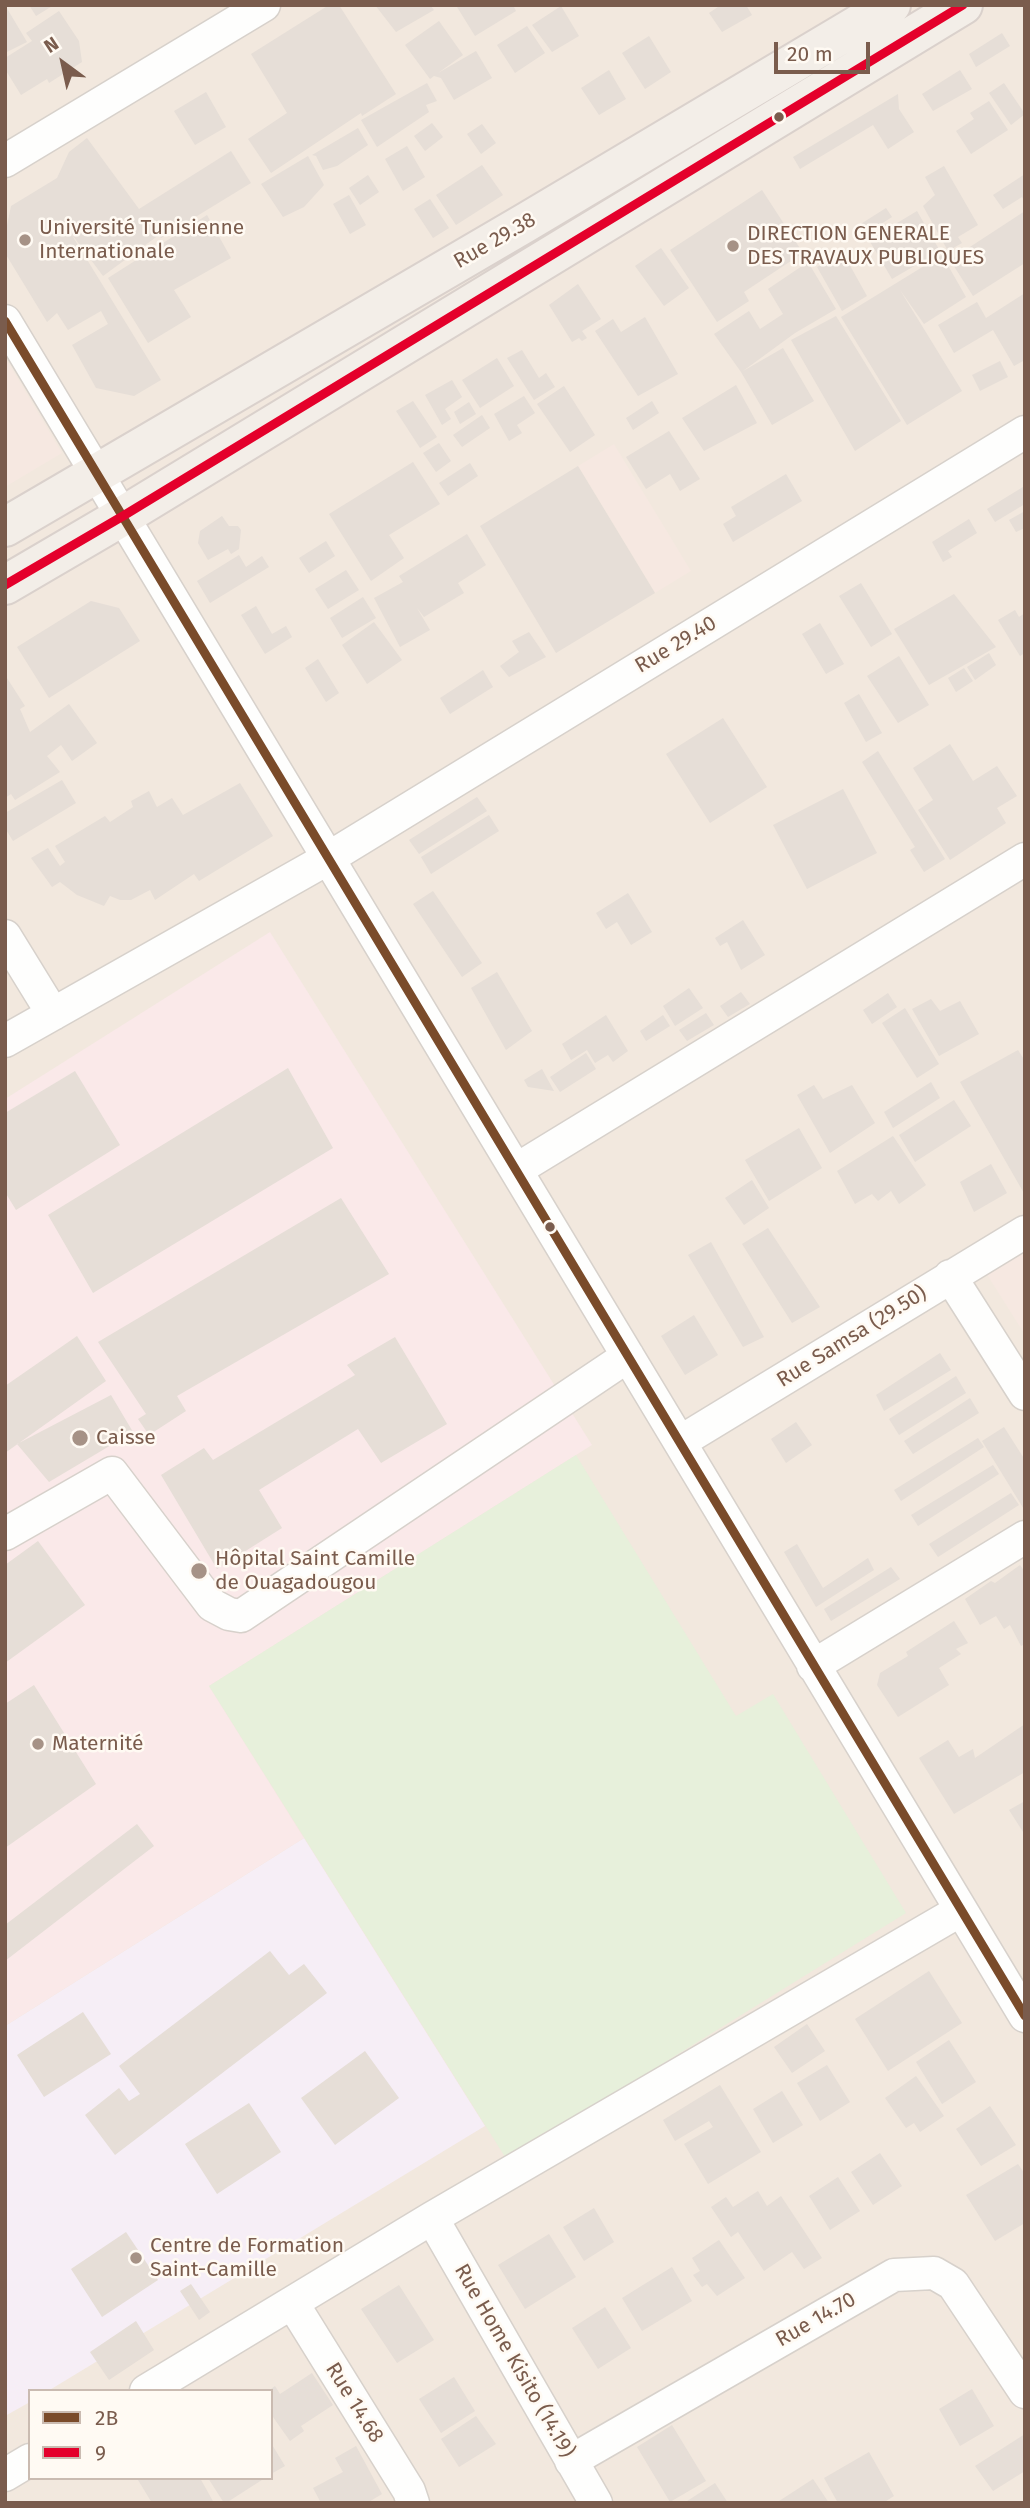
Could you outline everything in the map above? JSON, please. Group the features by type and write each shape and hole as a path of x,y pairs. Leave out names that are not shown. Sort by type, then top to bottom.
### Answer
{"main road":[{"name":"Rue 29.38","path":"5,527 891,5"},
{"name":"Rue 29.38","path":"5,585 123,516 962,5"}],"street":[{"path":"5,160 264,5"},
{"path":"5,321 1025,2016"},
{"name":"Rue 29.40","path":"5,1041 327,859 1025,432"},
{"path":"516,1170 1025,859"},
{"path":"5,936 54,1014"},
{"name":"Rue Samsa (29.50)","path":"680,1442 1025,1232"},
{"path":"950,1276 1025,1394"},
{"path":"5,1534 112,1473 212,1605 229,1614 241,1616 628,1356"},
{"path":"813,1666 1025,1538"},
{"path":"149,2389 432,2218 961,1910"},
{"name":"Rue Home Kisito (14.19)","path":"432,2218 596,2503"},
{"name":"Rue 14.70","path":"571,2461 894,2275 934,2273 953,2284 1025,2392"},
{"name":"Rue 14.68","path":"293,2304 409,2491 413,2503"},
{"path":"5,2474 28,2461"}],"shaded area":[{"path":"5,5 1025,5 1025,2503 5,2503"},
{"path":"5,357 62,453 5,487"},
{"path":"614,444 691,571 655,593 578,466"},
{"name":"Hôpital Saint Camille de Ouagadougou","path":"270,932 592,1445 209,1686 304,1838 5,2026 5,1099"},
{"path":"1025,1249 1025,1335 986,1273"},
{"name":"Centre de Formation Saint-Camille","path":"304,1838 485,2126 51,2389 28,2389 28,2403 5,2416 5,2026"}],"green space":[{"path":"576,1455 736,1716 773,1694 906,1913 507,2160 209,1686"}],"building":[{"path":"5,5 27,42 5,53"},
{"path":"29,5 54,5 36,16"},
{"path":"329,5 339,5 396,94 362,116 361,113 271,173 248,139 287,113 251,54"},
{"path":"375,5 430,5 434,10 396,32"},
{"path":"513,5 516,11 475,36 457,7"},
{"path":"721,5 746,5 752,15 722,32 709,13"},
{"path":"561,6 579,36 552,52 532,25"},
{"path":"59,11 79,41 82,62 49,83 47,79 21,95 5,69 5,58 32,41 26,33"},
{"path":"439,21 463,55 438,73 476,51 492,78 454,100 441,78 434,76 430,79 405,45"},
{"path":"527,26 545,53 515,73 497,45"},
{"path":"1002,33 1010,46 976,67 969,54"},
{"path":"649,36 671,72 645,89 622,53"},
{"path":"609,70 626,99 599,115 581,88"},
{"path":"960,70 972,89 933,111 922,94"},
{"path":"427,83 437,101 426,105 429,112 377,147 361,120"},
{"path":"1004,83 1025,114 1011,125 989,93"},
{"path":"206,92 226,127 195,145 174,111"},
{"path":"898,94 899,109 914,132 888,149 873,125 800,169 793,157"},
{"path":"989,101 1008,130 971,154 956,131 974,119 970,113"},
{"path":"432,123 443,137 425,151 414,136"},
{"path":"482,124 496,143 481,154 467,134"},
{"path":"358,128 368,145 337,166 323,170 316,156 312,155"},
{"path":"87,138 139,209 231,151 251,183 161,238 159,235 103,276 70,232 161,380 134,396 96,388 72,345 108,324 101,311 68,330 57,313 47,322 5,253 5,235 11,206 57,178 69,152"},
{"path":"407,146 425,177 403,191 385,159"},
{"path":"308,156 324,185 304,207 283,217 261,184"},
{"path":"482,165 503,195 456,225 436,195"},
{"path":"944,166 978,225 958,237 962,243 948,251 923,206 935,195 925,177"},
{"path":"1025,174 1025,202 1022,197 1003,209 993,195"},
{"path":"368,175 379,192 360,205 349,188"},
{"path":"762,190 803,253 744,292 749,301 717,322 670,250"},
{"path":"349,195 366,225 350,234 333,204"},
{"path":"430,199 449,228 433,238 414,209"},
{"path":"886,208 892,217 862,236 856,227"},
{"path":"917,211 940,251 892,279 869,240"},
{"path":"1025,211 1025,263 973,296 950,260"},
{"path":"207,215 231,258 174,290 191,317 148,343 108,278"},
{"path":"661,248 689,288 664,306 635,266"},
{"path":"843,253 867,296 842,311 817,267"},
{"path":"942,255 966,297 924,324 900,290 962,391 907,425 841,317"},
{"path":"808,262 836,309 795,333 743,371 783,348 814,401 772,425 741,372 714,334 749,311 760,329 783,314 768,289"},
{"path":"578,284 601,319 582,331 587,338 572,342 549,305"},
{"path":"1025,293 1025,360 1014,366 993,330 954,353 938,325 977,302 986,318"},
{"path":"836,316 901,421 855,451 791,340"},
{"path":"645,317 678,374 638,396 595,331 613,319 621,332"},
{"path":"522,350 539,378 546,373 555,387 534,400 507,358"},
{"path":"497,358 514,386 480,408 462,380"},
{"path":"1000,361 1008,377 980,391 972,375"},
{"path":"452,380 462,397 445,409 451,419 442,425 425,395"},
{"path":"736,385 757,423 704,451 682,418"},
{"path":"564,386 595,435 570,452 537,404"},
{"path":"524,396 535,413 517,425 522,433 509,441 494,414"},
{"path":"413,401 437,437 420,448 396,411"},
{"path":"652,401 659,413 633,430 626,418"},
{"path":"469,402 476,414 460,424 454,412"},
{"path":"482,415 490,428 462,447 453,435"},
{"path":"669,431 700,479 680,491 670,474 646,489 626,457"},
{"path":"439,443 451,461 436,472 423,453"},
{"path":"413,462 440,504 389,535 404,558 371,581 329,514"},
{"path":"470,463 478,476 448,496 439,483"},
{"path":"578,466 655,593 556,653 480,526"},
{"path":"786,474 802,501 733,542 723,524 736,516 731,507"},
{"path":"1023,487 1025,504 995,522 987,509"},
{"path":"1025,511 1025,528 1016,532 1009,520"},
{"path":"222,516 229,526 238,526 241,530 239,549 231,554 228,549 208,560 198,543 200,531"},
{"path":"969,519 977,533 948,551 952,557 943,562 932,542"},
{"path":"467,534 486,565 458,583 464,593 424,617 417,608 430,630 400,647 374,598 403,582 399,576"},
{"path":"326,541 335,556 309,573 299,558"},
{"path":"239,555 246,567 262,556 269,567 210,603 197,581"},
{"path":"346,570 359,590 328,609 315,589"},
{"path":"861,583 892,634 871,647 839,596"},
{"path":"954,594 996,647 929,685 894,629"},
{"path":"363,597 376,618 342,638 330,618"},
{"path":"91,601 119,608 140,641 49,698 17,647"},
{"path":"256,606 272,634 286,626 292,637 265,654 241,615"},
{"path":"1015,610 1019,617 1025,613 1025,653 1020,656 998,620"},
{"path":"374,622 402,660 367,684 342,645"},
{"path":"820,623 844,664 826,674 802,634"},
{"path":"529,632 546,657 509,677 500,666 519,652 512,641"},
{"path":"989,653 996,665 975,680 967,667"},
{"path":"899,656 929,705 898,723 867,676"},
{"path":"318,659 339,693 326,702 305,668"},
{"path":"964,668 973,681 956,692 948,678"},
{"path":"483,670 493,687 450,714 440,698"},
{"path":"5,675 25,706 20,709 30,732 69,704 97,743 72,761 61,745 47,756 60,772 15,800 11,794 5,798"},
{"path":"859,694 882,733 866,742 844,703"},
{"path":"723,718 767,787 710,823 666,754"},
{"path":"950,744 973,781 997,766 1017,796 997,808 1006,823 950,860 918,810 933,800 913,768"},
{"path":"878,751 945,859 924,872 910,850 915,847 862,762"},
{"path":"62,780 76,803 13,841 5,828 5,813"},
{"path":"240,783 273,836 199,881 194,874 155,900 150,890 131,900 110,896 104,906 77,895 60,882 52,887 31,858 48,848 60,866 65,862 55,846 105,816 110,822 133,807 131,801 149,791 157,807 172,798 183,815"},
{"path":"843,789 877,853 807,889 773,825"},
{"path":"477,797 487,811 419,854 409,840"},
{"path":"489,815 499,831 431,874 421,857"},
{"path":"433,891 482,963 462,977 413,904"},
{"path":"628,893 652,932 631,945 617,922 606,929 596,913"},
{"path":"743,920 765,955 741,970 727,942 720,946 715,938"},
{"path":"497,972 532,1031 506,1050 471,988"},
{"path":"689,988 703,1008 675,1026 663,1006"},
{"path":"741,992 750,1004 728,1017 720,1006"},
{"path":"888,993 897,1007 872,1024 863,1010"},
{"path":"931,999 940,1011 960,1001 979,1034 939,1056 912,1009"},
{"path":"905,1008 939,1064 917,1078 882,1023"},
{"path":"706,1013 714,1025 687,1041 679,1030"},
{"path":"606,1015 628,1051 613,1062 608,1055 595,1063 587,1050 571,1060 562,1044"},
{"path":"663,1015 670,1026 646,1041 640,1031"},
{"path":"1018,1050 1025,1061 1025,1195 960,1082"},
{"path":"586,1053 596,1069 560,1092 550,1077"},
{"path":"288,1068 333,1148 93,1293 48,1215"},
{"path":"542,1069 554,1091 528,1087 524,1080"},
{"path":"75,1071 120,1145 16,1210 5,1192 5,1113"},
{"path":"931,1082 940,1098 893,1128 884,1112"},
{"path":"814,1085 823,1099 852,1085 875,1123 830,1153 797,1095"},
{"path":"954,1100 971,1126 915,1162 899,1135"},
{"path":"799,1128 822,1168 769,1201 745,1160"},
{"path":"893,1136 926,1185 899,1204 891,1191 878,1201 872,1194 855,1204 837,1171"},
{"path":"991,1164 1007,1193 974,1212 960,1182"},
{"path":"752,1180 769,1208 744,1225 725,1198"},
{"path":"341,1198 389,1274 177,1396 186,1411 149,1435 138,1419 146,1414 98,1342"},
{"path":"768,1228 820,1307 792,1323 742,1244"},
{"path":"711,1242 764,1337 743,1347 688,1255"},
{"path":"694,1315 718,1355 685,1375 661,1336"},
{"path":"77,1336 106,1381 5,1453 5,1386"},
{"path":"395,1337 447,1424 381,1463 358,1429 259,1490 282,1528 217,1569 161,1475 204,1448 213,1460 355,1375 347,1365"},
{"path":"940,1353 951,1370 884,1411 876,1395"},
{"path":"956,1376 966,1393 899,1435 889,1419"},
{"name":"Caisse","path":"111,1395 133,1432 49,1482 17,1444"},
{"path":"970,1398 979,1413 913,1454 904,1441"},
{"path":"796,1422 812,1445 786,1463 771,1439"},
{"path":"1004,1427 1025,1460 1025,1511 982,1441"},
{"path":"978,1438 984,1447 901,1501 894,1490"},
{"path":"993,1465 999,1474 918,1526 911,1515"},
{"path":"1011,1493 1019,1505 938,1557 929,1544"},
{"path":"38,1541 85,1605 5,1663 5,1565"},
{"path":"797,1544 823,1588 868,1558 874,1570 816,1607 784,1552"},
{"path":"1020,1565 1025,1572 1025,1644 1021,1646 1010,1625 1004,1629 996,1616 980,1625 965,1599 991,1581 995,1583"},
{"path":"891,1567 900,1579 831,1621 824,1609"},
{"path":"954,1621 968,1643 956,1649 961,1654 939,1668 949,1685 898,1717 877,1685 880,1673 908,1656 906,1652"},
{"name":"Maternité","path":"34,1685 96,1784 5,1848 5,1704"},
{"path":"1025,1724 1025,1772 954,1814 919,1758 948,1740 959,1757 973,1749 975,1758"},
{"path":"1025,1801 1025,1835 1009,1810"},
{"path":"137,1824 154,1846 5,1961 5,1925"},
{"path":"270,1951 289,1975 304,1964 327,1993 115,2155 85,2115 119,2088 129,2101 140,2094 119,2066"},
{"path":"929,1971 962,2023 888,2071 855,2019"},
{"path":"83,2012 111,2054 44,2097 17,2055"},
{"path":"807,2024 825,2051 792,2073 774,2047"},
{"path":"949,2040 976,2082 942,2104 916,2062"},
{"path":"365,2051 399,2098 335,2145 301,2098"},
{"path":"827,2065 850,2102 820,2121 797,2083"},
{"path":"916,2076 944,2116 920,2132 914,2123 906,2128 885,2098"},
{"path":"720,2085 761,2152 708,2184 684,2144 713,2127 709,2121 675,2141 663,2120"},
{"path":"782,2091 803,2125 773,2143 753,2109"},
{"path":"249,2103 281,2152 217,2194 185,2144"},
{"path":"990,2106 1016,2145 981,2166 956,2129"},
{"path":"880,2153 902,2186 873,2205 851,2172"},
{"path":"1018,2164 1025,2174 1025,2223 995,2241 966,2195"},
{"path":"838,2177 860,2211 830,2230 809,2196"},
{"path":"758,2191 767,2206 781,2196 822,2258 804,2269 792,2252 764,2271 738,2232 731,2237 711,2207 726,2197 733,2207"},
{"path":"594,2208 614,2242 584,2261 563,2227"},
{"path":"126,2232 158,2280 102,2317 71,2269"},
{"path":"549,2234 576,2277 525,2309 498,2265"},
{"path":"719,2240 745,2278 717,2296 707,2284 702,2287 693,2275 700,2271 692,2258"},
{"path":"672,2267 692,2301 642,2331 622,2298"},
{"path":"191,2284 210,2312 199,2320 180,2291"},
{"path":"399,2285 434,2340 397,2363 361,2309"},
{"path":"605,2307 631,2348 598,2369 572,2328"},
{"path":"136,2321 154,2350 109,2380 90,2352"},
{"path":"312,2373 333,2405 301,2426 304,2431 290,2441 273,2417 271,2389 275,2386 280,2394"},
{"path":"454,2377 475,2411 441,2433 419,2399"},
{"path":"972,2389 994,2426 960,2446 939,2409"},
{"path":"476,2416 496,2444 459,2467 441,2439"},
{"path":"672,2425 706,2481 670,2502 637,2447"},
{"path":"1025,2434 1025,2471 993,2491 975,2466"},
{"path":"273,2446 285,2466 273,2473"},
{"path":"356,2446 382,2494 367,2503 321,2503 313,2488 343,2472 335,2458"},
{"path":"869,2452 894,2496 883,2503 838,2503 824,2478"},
{"path":"813,2479 829,2503 776,2503"},
{"path":"138,2480 201,2480 214,2503 152,2503"},
{"path":"209,2480 262,2480 226,2503"},
{"path":"715,2483 728,2503 684,2503"}],"transit line":[{"name":"9","path":"5,585 963,5"},
{"name":"2B","path":"5,321 1025,2016"}],"place":[{"name":"Université Tunisienne Internationale","path":"25,240"},
{"name":"DIRECTION GENERALE DES TRAVAUX PUBLIQUES","path":"733,246"},
{"name":"Caisse","path":"80,1438"},
{"name":"Hôpital Saint Camille de Ouagadougou","path":"199,1571"},
{"name":"Maternité","path":"38,1744"},
{"name":"Centre de Formation Saint-Camille","path":"136,2258"}]}
